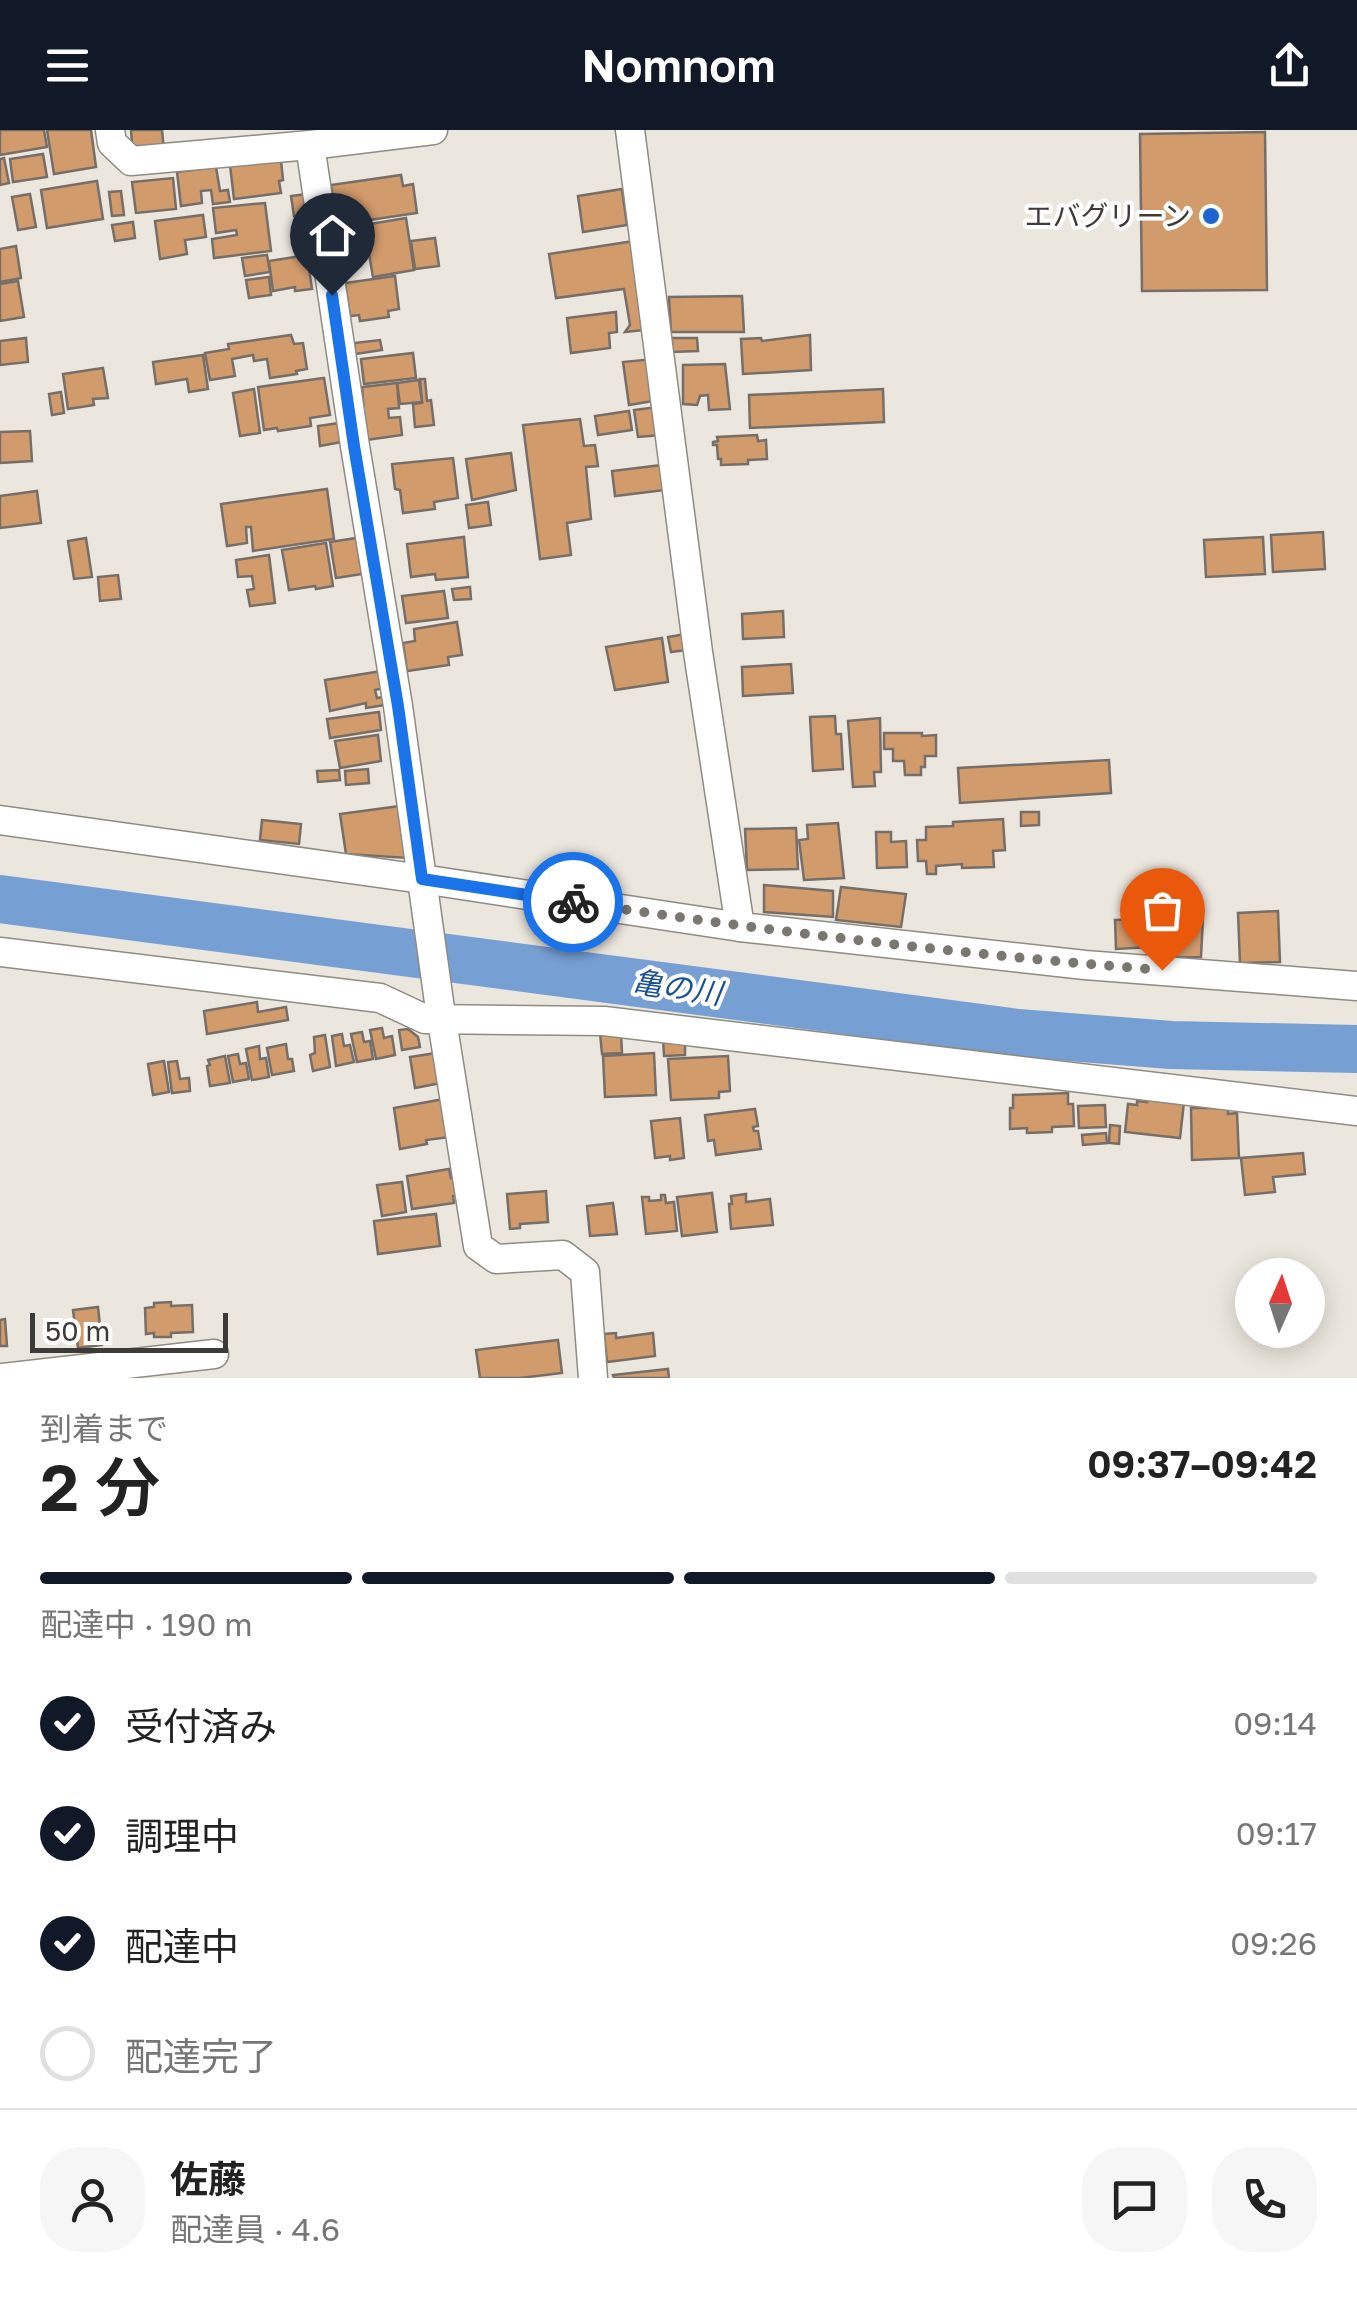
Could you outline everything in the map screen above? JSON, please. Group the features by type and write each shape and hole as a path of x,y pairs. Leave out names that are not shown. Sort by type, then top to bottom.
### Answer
{"street":[{"path":"110,130 112,144 131,161 433,130"},
{"path":"630,130 698,652 740,927"},
{"path":"310,144 478,1246 496,1259 563,1255 585,1272 594,1378"},
{"path":"0,820 423,886 740,927 1085,964 1357,986"},
{"path":"0,952 380,998 425,1018 440,1011 604,1021 1357,1111"},
{"path":"3,1378 214,1354"}],"building":[{"path":"0,130 44,130 47,147 0,155"},
{"path":"47,130 91,130 96,167 54,174"},
{"path":"131,130 162,130 164,151 133,155"},
{"path":"1265,132 1267,290 1142,291 1140,134"},
{"path":"43,154 47,177 13,182 10,159"},
{"path":"4,158 9,183 0,185 0,159"},
{"path":"281,160 281,193 234,199 230,165"},
{"path":"216,167 220,191 228,190 230,202 213,204 211,190 201,191 202,203 181,206 177,172"},
{"path":"401,175 403,186 413,184 417,213 342,224 340,208 334,208 331,185"},
{"path":"173,178 176,209 136,213 132,182"},
{"path":"97,181 103,219 47,228 41,190"},
{"path":"622,189 627,225 583,232 578,196"},
{"path":"121,191 124,215 112,216 109,192"},
{"path":"30,194 36,227 18,230 12,197"},
{"path":"307,194 310,214 294,216 291,196"},
{"path":"265,203 271,251 214,258 212,239 237,235 236,230 216,233 213,208"},
{"path":"203,215 206,237 185,240 187,254 160,259 155,221"},
{"path":"406,218 414,270 373,277 364,225"},
{"path":"133,222 135,238 115,241 112,225"},
{"path":"435,238 439,266 415,269 411,241"},
{"path":"634,241 645,330 625,332 630,325 624,289 556,298 549,254"},
{"path":"16,246 21,278 0,282 0,249"},
{"path":"267,255 270,272 245,276 242,258"},
{"path":"307,255 312,289 273,291 269,261"},
{"path":"395,276 399,309 388,311 389,317 360,321 359,315 350,316 345,283"},
{"path":"269,277 271,295 249,298 246,280"},
{"path":"18,281 24,317 0,321 0,284"},
{"path":"742,296 744,332 671,332 669,297"},
{"path":"616,312 617,332 609,333 610,348 571,353 567,318"},
{"path":"291,335 294,344 303,343 307,369 270,378 267,359 254,361 253,355 232,359 235,376 210,380 205,353 229,349 228,344"},
{"path":"810,335 811,370 743,374 741,339 762,341"},
{"path":"26,338 28,362 0,365 0,341"},
{"path":"672,338 697,338 698,351 672,352"},
{"path":"380,340 382,350 355,354 354,343"},
{"path":"413,353 416,378 364,384 361,359"},
{"path":"203,355 208,389 189,392 187,379 156,384 153,362"},
{"path":"653,359 659,400 629,405 623,362"},
{"path":"725,364 730,409 709,410 708,395 700,396 697,405 683,404 683,365"},
{"path":"103,368 108,398 93,399 94,405 68,409 63,374"},
{"path":"324,378 330,415 310,418 311,426 264,430 258,387"},
{"path":"420,379 425,379 434,425 415,427 413,404 422,403"},
{"path":"419,380 422,402 400,404 397,383"},
{"path":"397,383 399,408 388,409 389,418 400,417 402,435 366,440 362,387"},
{"path":"254,389 260,433 240,436 233,393"},
{"path":"883,389 884,422 750,428 749,395"},
{"path":"61,392 64,413 52,415 49,394"},
{"path":"658,407 661,435 638,437 634,410"},
{"path":"629,411 632,430 598,435 595,416"},
{"path":"580,419 584,446 595,445 598,466 586,467 591,519 567,523 571,555 540,559 523,425"},
{"path":"346,422 347,441 320,446 318,426"},
{"path":"30,431 32,461 0,463 0,432"},
{"path":"757,435 758,441 766,440 767,459 721,465 717,445 713,445 717,437"},
{"path":"511,453 516,490 472,500 466,459"},
{"path":"453,458 458,498 434,502 435,509 403,513 392,464"},
{"path":"662,465 665,490 615,496 612,471"},
{"path":"327,489 334,539 253,551 251,527 246,527 247,543 227,546 221,504"},
{"path":"37,491 41,523 0,528 0,496"},
{"path":"488,502 491,525 469,528 466,505"},
{"path":"1323,532 1325,569 1273,572 1271,535"},
{"path":"464,537 468,577 411,577 407,544"},
{"path":"1263,537 1265,574 1206,577 1204,540"},
{"path":"86,538 92,577 74,579 68,541"},
{"path":"356,538 362,574 336,578 330,542"},
{"path":"326,543 333,586 289,590 282,550"},
{"path":"269,555 275,603 250,606 247,590 254,589 252,576 238,577 236,560"},
{"path":"118,575 121,599 100,601 98,577"},
{"path":"470,587 471,599 454,600 452,589"},
{"path":"444,591 448,618 406,623 402,596"},
{"path":"783,611 784,637 743,639 742,614"},
{"path":"457,622 462,655 448,657 449,665 407,671 403,643 415,641 414,629"},
{"path":"692,633 694,649 671,652 668,637"},
{"path":"662,638 668,682 615,690 606,647"},
{"path":"791,664 793,693 743,696 742,667"},
{"path":"382,671 384,688 375,690 377,698 384,697 385,705 366,708 366,703 330,711 325,680"},
{"path":"379,712 381,730 330,738 327,719"},
{"path":"835,716 836,734 841,734 843,769 813,771 810,717"},
{"path":"880,718 881,772 874,772 875,786 853,787 848,721"},
{"path":"884,733 936,735 936,756 925,756 921,775 905,775 904,761 893,761 893,749 884,749"},
{"path":"378,735 381,761 340,768 335,741"},
{"path":"1109,760 1111,793 960,803 958,768"},
{"path":"368,769 369,783 346,785 345,771"},
{"path":"339,770 340,780 318,782 317,771"},
{"path":"400,806 408,858 346,854 340,814"},
{"path":"1021,812 1039,812 1039,825 1021,826"},
{"path":"1003,819 1005,850 993,851 994,867 936,866 936,874 927,874 926,861 918,861 917,840 926,840 926,827"},
{"path":"262,820 301,824 299,844 260,840"},
{"path":"838,823 844,878 804,880 799,840 808,839 807,825"},
{"path":"796,828 798,869 747,870 745,829"},
{"path":"876,832 891,832 891,842 906,841 907,867 877,868"},
{"path":"764,885 833,891 833,917 764,912"},
{"path":"841,887 906,894 901,927 836,920"},
{"path":"1278,911 1280,962 1240,963 1238,913"},
{"path":"1203,917 1201,957 1162,958 1161,918"},
{"path":"1150,919 1151,947 1116,949 1115,920"},
{"path":"257,1002 258,1012 286,1007 288,1020 207,1034 204,1011"},
{"path":"382,1028 384,1038 392,1036 395,1055 376,1059 370,1030"},
{"path":"408,1029 418,1037 420,1047 402,1050 399,1030"},
{"path":"362,1032 364,1042 370,1041 373,1059 357,1062 351,1034"},
{"path":"621,1032 622,1053 602,1054 600,1033"},
{"path":"342,1034 344,1046 350,1045 354,1062 336,1066 332,1036"},
{"path":"325,1035 330,1067 313,1071 310,1055 315,1053 314,1037"},
{"path":"685,1037 685,1055 664,1056 663,1038"},
{"path":"286,1044 294,1071 272,1075 267,1048"},
{"path":"259,1046 260,1059 266,1058 269,1077 252,1080 246,1049"},
{"path":"436,1053 441,1083 415,1088 410,1057"},
{"path":"654,1053 656,1095 605,1097 603,1056"},
{"path":"238,1054 240,1064 246,1063 249,1079 233,1082 228,1056"},
{"path":"225,1056 230,1083 210,1086 208,1060"},
{"path":"728,1056 730,1091 719,1092 719,1098 671,1100 668,1059"},
{"path":"164,1061 169,1092 153,1095 148,1064"},
{"path":"177,1061 180,1079 189,1078 190,1091 172,1093 168,1062"},
{"path":"1068,1093 1074,1126 1052,1127 1052,1132 1010,1129 1013,1095"},
{"path":"1147,1097 1184,1102 1180,1138 1125,1132 1128,1104 1147,1102"},
{"path":"444,1099 450,1137 400,1149 394,1108"},
{"path":"1105,1105 1106,1127 1079,1128 1078,1106"},
{"path":"1191,1108 1228,1108 1228,1114 1237,1113 1239,1158 1192,1160"},
{"path":"755,1109 758,1126 753,1127 758,1131 761,1149 716,1155 714,1140 708,1141 705,1115"},
{"path":"680,1118 684,1158 655,1158 651,1121"},
{"path":"1110,1125 1120,1126 1119,1144 1109,1143"},
{"path":"1106,1133 1107,1143 1083,1145 1082,1135"},
{"path":"1303,1153 1305,1174 1273,1177 1275,1192 1245,1195 1241,1158"},
{"path":"449,1169 451,1178 457,1177 460,1195 453,1196 454,1203 412,1209 407,1176"},
{"path":"402,1182 406,1212 382,1216 377,1185"},
{"path":"546,1191 548,1222 520,1224 520,1228 510,1229 507,1194"},
{"path":"712,1193 717,1232 682,1236 677,1197"},
{"path":"746,1194 746,1202 770,1199 773,1225 731,1229 731,1196"},
{"path":"661,1195 665,1195 666,1203 674,1202 677,1231 646,1234 642,1197 661,1200"},
{"path":"613,1203 617,1234 590,1236 587,1206"},
{"path":"436,1214 440,1246 378,1254 374,1221"},
{"path":"171,1302 171,1306 192,1305 193,1332 171,1333 171,1337 146,1334 145,1308"},
{"path":"98,1307 102,1345 78,1348 73,1310"},
{"path":"5,1319 7,1346 0,1346 0,1320"},
{"path":"616,1333 616,1338 653,1333 655,1356 607,1362 604,1334"},
{"path":"558,1340 562,1373 480,1378 476,1350"},
{"path":"668,1369 669,1378 613,1375"}],"waterway":[{"name":"亀の川","path":"0,899 1018,1033 1171,1045 1357,1049"}],"way so far":[{"path":"573,902 740,927 1162,970"}],"place":[{"name":"エバグリーン","path":"1211,216"}],"route":[{"path":"332,295 422,879 573,902"}]}
